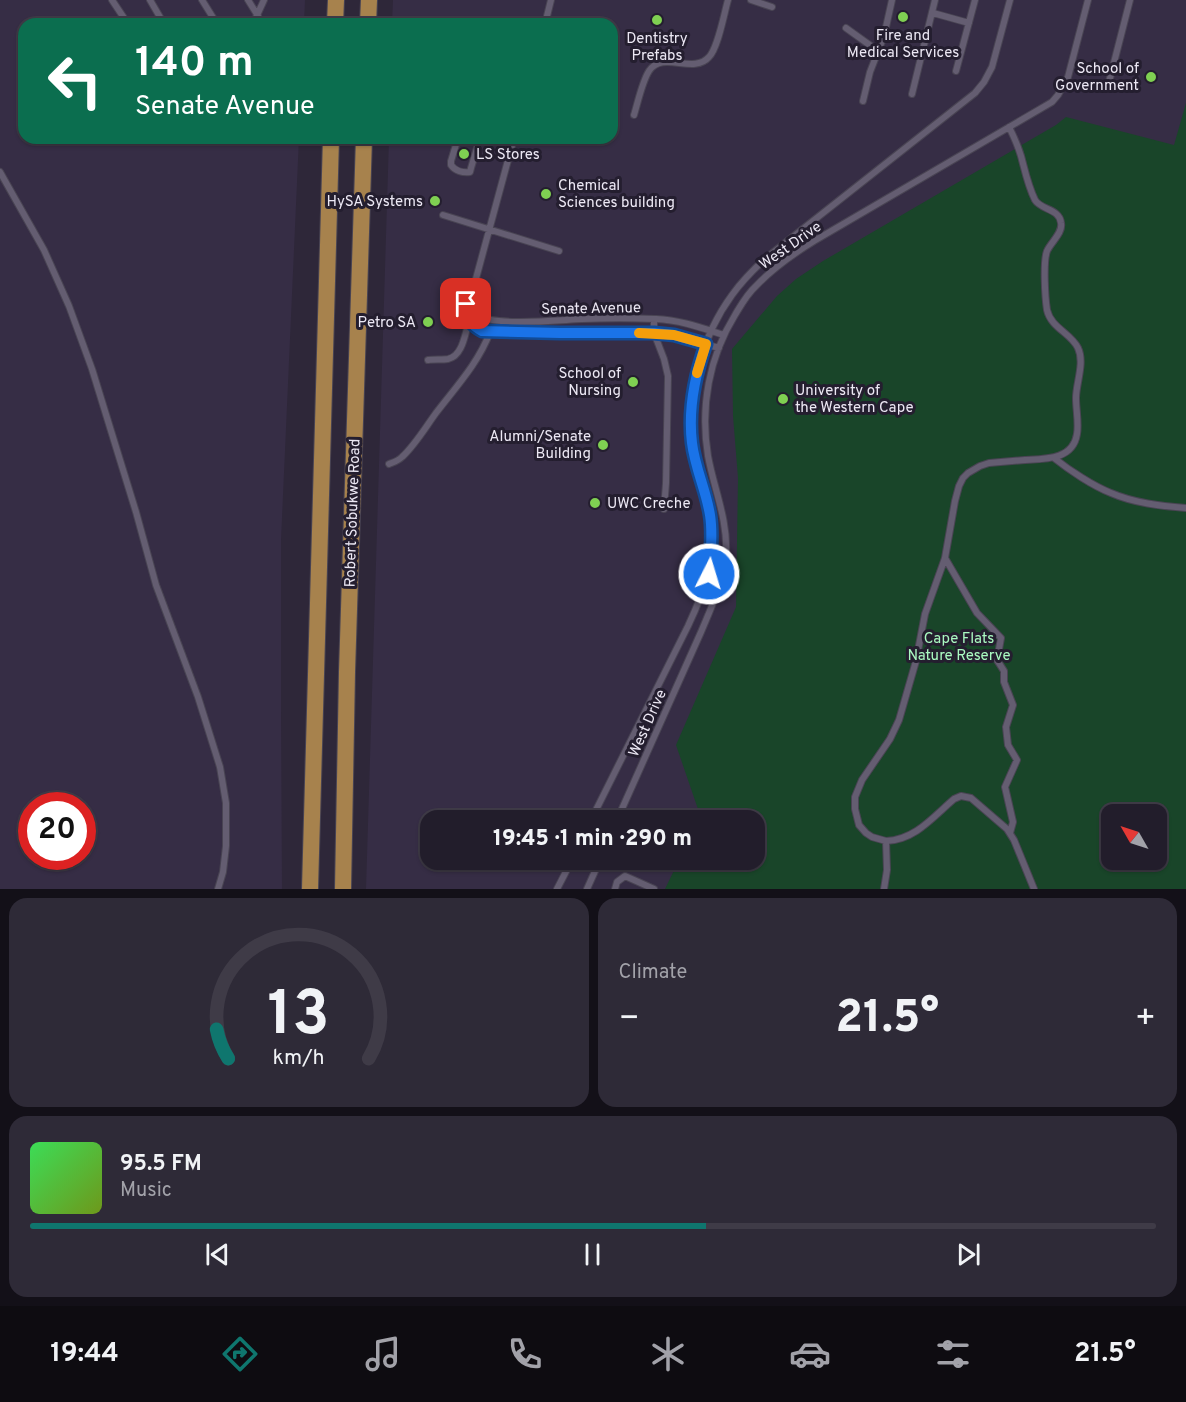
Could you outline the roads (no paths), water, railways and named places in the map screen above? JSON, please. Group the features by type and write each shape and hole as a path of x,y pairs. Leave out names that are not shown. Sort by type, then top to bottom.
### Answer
{"main road":[{"path":"335,18 336,0"},
{"path":"368,18 369,0"},
{"path":"310,889 331,144"},
{"name":"Robert Sobukwe Road","path":"343,889 364,144"}],"lane":[{"path":"112,0 124,18"},
{"path":"150,0 160,18"},
{"path":"202,0 213,18"},
{"path":"248,0 258,16"},
{"path":"258,16 264,0"},
{"path":"546,18 551,0"},
{"path":"634,116 647,75 653,66 661,62 699,63 708,59 715,45 728,0"},
{"path":"751,0 772,7"},
{"path":"863,101 870,72 885,36 892,0"},
{"path":"912,94 935,0"},
{"path":"956,71 975,0"},
{"name":"West Drive","path":"596,810 688,626 709,574 710,515 695,463 691,415 698,368 711,331 732,295 747,276 766,258 975,93 992,67 1010,0"},
{"name":"West Drive","path":"621,810 713,604 726,555 723,513 710,464 705,415 707,392 719,348 743,302 754,287 813,241 1052,102 1068,78 1088,0"},
{"path":"1108,86 1130,0"},
{"path":"933,13 969,23"},
{"path":"846,28 878,51"},
{"path":"1009,127 1017,142 1035,199 1043,207 1055,213 1062,224 1047,251 1045,262 1047,309 1052,321 1076,345 1080,356 1076,387 1077,435 1070,449 1054,458 989,463 980,466 963,478 955,501 945,558 925,614 916,661 899,720 890,739 862,780 855,797 855,809 859,825 866,833 886,841 900,840 910,836 954,799 968,796 1010,833 1034,889"},
{"path":"456,144 451,165 458,171 466,172 470,172 478,144"},
{"path":"428,360 454,357 463,343 469,321 465,309 466,304 471,297 512,144"},
{"path":"0,172 45,250 69,306 92,369 156,585 198,697 220,767 226,803 226,846 223,872 218,889"},
{"path":"443,215 559,251"},
{"name":"Senate Avenue","path":"471,297 476,315 492,321 654,319 670,320 724,335"},
{"path":"654,319 654,333 668,376 664,509"},
{"path":"560,320 560,333"},
{"name":"Senate Avenue","path":"469,321 482,331 490,332 654,333 674,335 719,348"},
{"path":"390,464 403,456 473,366 490,332"},
{"path":"1054,458 1069,470 1111,493 1154,505 1186,508"},
{"path":"945,558 977,613 1001,638 997,660 1004,671 1004,682 1013,705 1006,727 1008,745 1017,760 1005,787 1013,822 1010,833"},
{"path":"884,889 887,870 886,841"},
{"path":"557,889 567,870"},
{"path":"587,889 596,870"},
{"path":"615,889 617,882 625,876 654,889"}],"place":[{"name":"Fire and Medical Services","path":"903,17"},
{"name":"Dentistry Prefabs","path":"657,20"},
{"name":"School of Government","path":"1151,77"},
{"name":"LS Stores","path":"464,154"},
{"name":"Chemical Sciences building","path":"546,194"},
{"name":"HySA Systems","path":"435,201"},
{"name":"Petro SA","path":"428,322"},
{"name":"School of Nursing","path":"633,382"},
{"name":"University of the Western Cape","path":"783,399"},
{"name":"Alumni/Senate Building","path":"603,445"},
{"name":"UWC Creche","path":"595,503"}],"park label":[{"name":"Cape Flats Nature Reserve","path":"959,646"}]}
